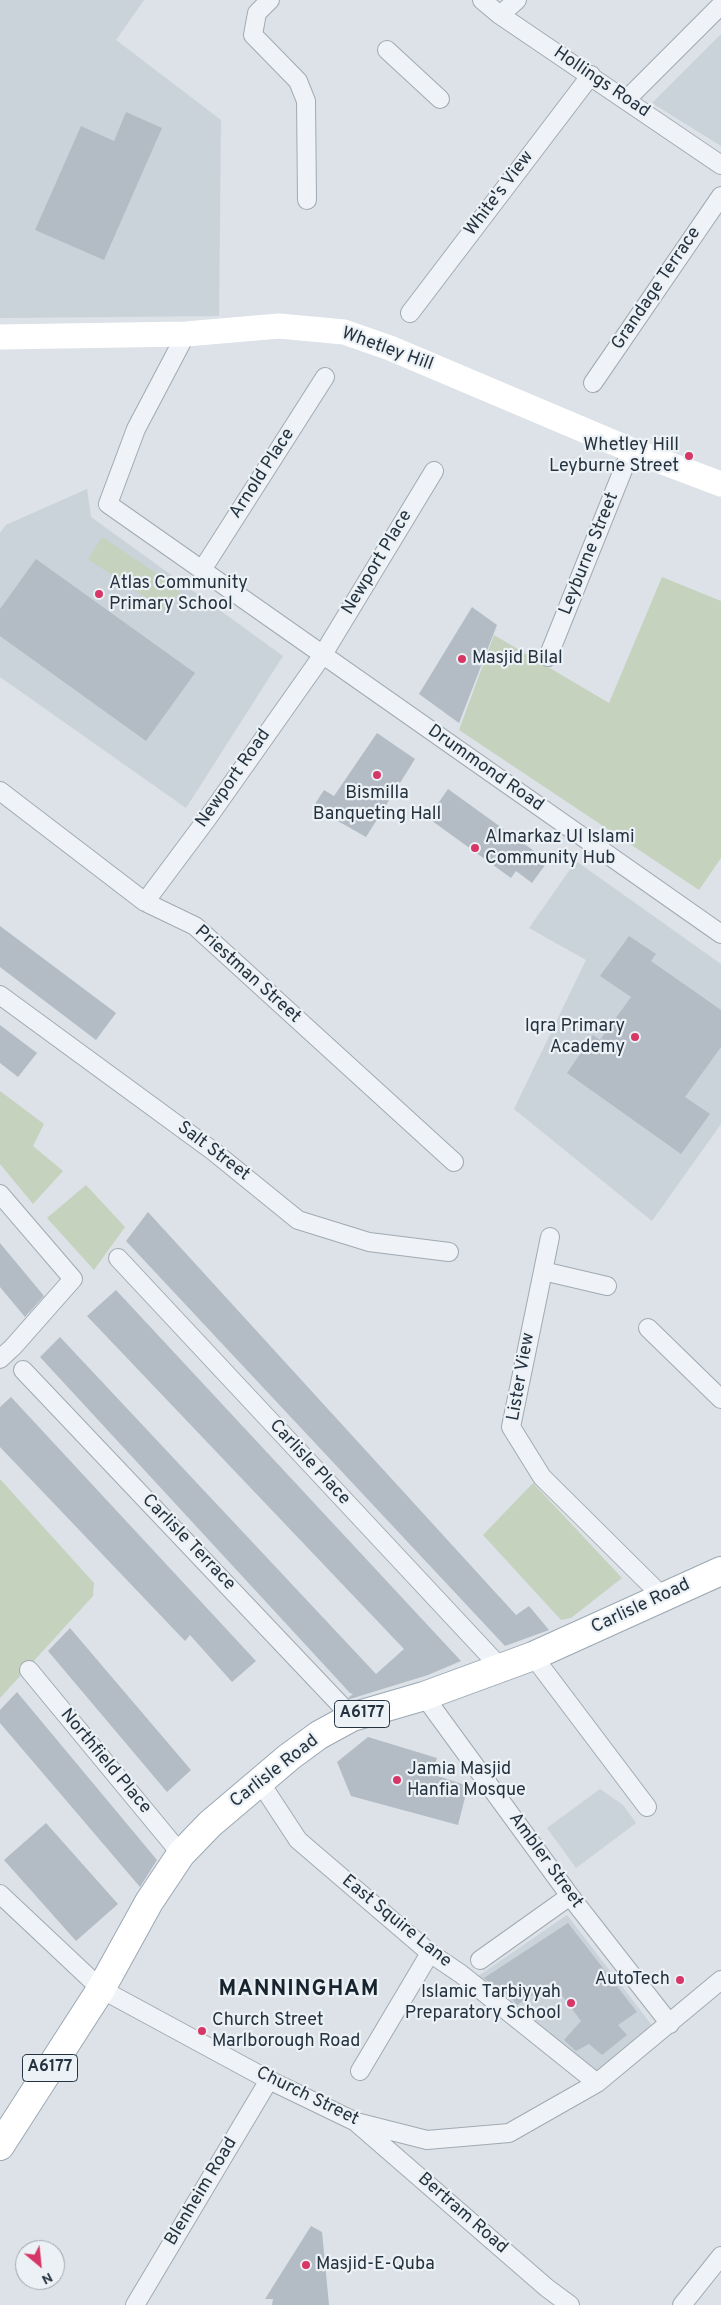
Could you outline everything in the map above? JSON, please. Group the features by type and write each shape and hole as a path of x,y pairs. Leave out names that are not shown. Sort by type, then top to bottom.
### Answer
{"main road":[{"name":"Whetley Hill","path":"0,337 186,334 280,326 344,332 390,348 631,450 721,484"},
{"name":"Carlisle Road","path":"100,1989 149,1902 181,1854 210,1824 319,1736 352,1717 424,1696 533,1656 721,1571"},
{"name":"A6177","path":"0,2146 100,1989"}],"street":[{"path":"270,0 257,13 253,35 298,81 306,101 307,200"},
{"name":"Hollings Road","path":"482,0 500,15 721,165"},
{"path":"500,15 517,0"},
{"path":"626,100 721,5"},
{"path":"387,50 440,99"},
{"name":"White's View","path":"410,313 591,75"},
{"name":"Grandage Terrace","path":"593,383 721,196"},
{"name":"Drummond Road","path":"186,334 136,430 108,504 322,656 721,934"},
{"name":"Arnold Place","path":"202,570 325,378"},
{"name":"Leyburne Street","path":"548,657 631,450"},
{"name":"Newport Place","path":"322,656 434,471"},
{"name":"Newport Road","path":"145,902 207,819 322,656"},
{"name":"Priestman Street","path":"0,791 145,902 195,926 454,1162"},
{"name":"Salt Street","path":"0,995 213,1151 298,1220 369,1242 449,1252"},
{"path":"0,1194 73,1278 13,1347 0,1359"},
{"name":"Lister View","path":"550,1237 511,1427 542,1477 663,1597"},
{"name":"Carlisle Place","path":"118,1258 501,1668"},
{"path":"543,1270 607,1286"},
{"path":"648,1328 721,1399"},
{"name":"Carlisle Terrace","path":"23,1370 352,1717"},
{"path":"533,1656 647,1807"},
{"name":"Northfield Place","path":"29,1670 181,1854"},
{"name":"Ambler Street","path":"424,1696 570,1896 670,2024"},
{"name":"East Squire Lane","path":"260,1782 298,1840 430,1953 461,1974 597,2084"},
{"name":"Church Street","path":"0,1894 100,1989 269,2080 356,2122 427,2140 509,2133 597,2084 721,1980"},
{"path":"480,1960 570,1896"},
{"path":"360,2071 430,1953"},
{"name":"Blenheim Road","path":"135,2305 269,2080"},
{"name":"Bertram Road","path":"356,2122 547,2288 570,2305"},
{"path":"682,2305 721,2256"}],"shaded area":[{"path":"0,0 144,0 116,40 221,120 219,316 0,318"},
{"path":"721,34 721,146 652,103"},
{"name":"Atlas Community Primary School","path":"87,489 91,517 283,656 186,808 0,677 0,533 6,525"},
{"name":"Iqra Primary Academy","path":"576,861 721,964 721,1124 652,1221 514,1109 586,960 529,928"},
{"path":"600,1789 623,1805 636,1823 576,1868 547,1828"},
{"name":"Islamic Tarbiyyah Preparatory School","path":"567,1915 654,2028 593,2073 477,1977"}],"green space":[{"path":"102,537 181,590 166,611 88,559"},
{"path":"662,577 721,601 721,858 699,890 459,730 494,635 609,703"},
{"path":"0,1091 44,1124 33,1146 63,1171 33,1204 0,1164"},
{"path":"86,1185 125,1227 94,1270 47,1218"},
{"path":"0,1479 94,1583 93,1596 0,1698"},
{"path":"533,1483 622,1578 571,1618 561,1620 483,1535"}],"building":[{"path":"126,112 162,128 104,260 35,230 81,126 114,141"},
{"path":"36,559 195,673 146,741 0,636 0,609"},
{"name":"Masjid Bilal","path":"472,607 497,625 459,723 419,694"},
{"name":"Bismilla Banqueting Hall","path":"377,733 415,759 366,837 313,807 324,790 334,796"},
{"path":"448,789 548,861 532,883 516,871 511,878 428,818"},
{"path":"0,926 116,1013 96,1040 0,967"},
{"path":"629,936 656,954 651,961 721,1010 721,1047 685,1097 710,1114 681,1154 567,1073 593,1035 600,1040 631,997 600,976"},
{"path":"0,1025 37,1053 18,1077 0,1063"},
{"path":"148,1212 516,1615 529,1606 549,1630 505,1646 126,1241"},
{"path":"0,1243 44,1296 25,1317 0,1287"},
{"path":"116,1290 461,1661 428,1675 350,1699 348,1698 353,1694 350,1693 40,1357 60,1337 376,1674 404,1649 87,1316"},
{"path":"11,1397 256,1661 232,1682 190,1635 185,1641 0,1447 0,1407"},
{"path":"70,1628 191,1770 167,1792 48,1651"},
{"path":"17,1692 157,1860 140,1887 0,1723 0,1710"},
{"name":"Jamia Masjid Hanfia Mosque","path":"368,1737 437,1758 432,1774 468,1786 458,1825 351,1796 337,1762"},
{"path":"46,1823 118,1904 76,1941 4,1860"},
{"name":"Islamic Tarbiyyah Preparatory School","path":"568,1923 637,2012 618,2025 627,2035 602,2055 589,2044 576,2051 564,2040 581,2021 552,1982 517,2005 508,1993 505,1996 484,1978"},
{"name":"Masjid-E-Quba","path":"311,2226 322,2232 329,2305 272,2305 273,2299 265,2299"}],"place":[{"name":"Whetley Hill Leyburne Street","path":"689,456"},
{"name":"Atlas Community Primary School","path":"99,594"},
{"name":"Masjid Bilal","path":"462,659"},
{"name":"Bismilla Banqueting Hall","path":"377,775"},
{"name":"Almarkaz Ul Islami Community Hub","path":"475,848"},
{"name":"Iqra Primary Academy","path":"635,1037"},
{"name":"Jamia Masjid Hanfia Mosque","path":"397,1780"},
{"name":"AutoTech","path":"680,1980"},
{"name":"Islamic Tarbiyyah Preparatory School","path":"571,2003"},
{"name":"Church Street Marlborough Road","path":"202,2031"},
{"name":"Masjid-E-Quba","path":"306,2265"}],"district":[{"name":"MANNINGHAM","path":"299,1991"}]}
